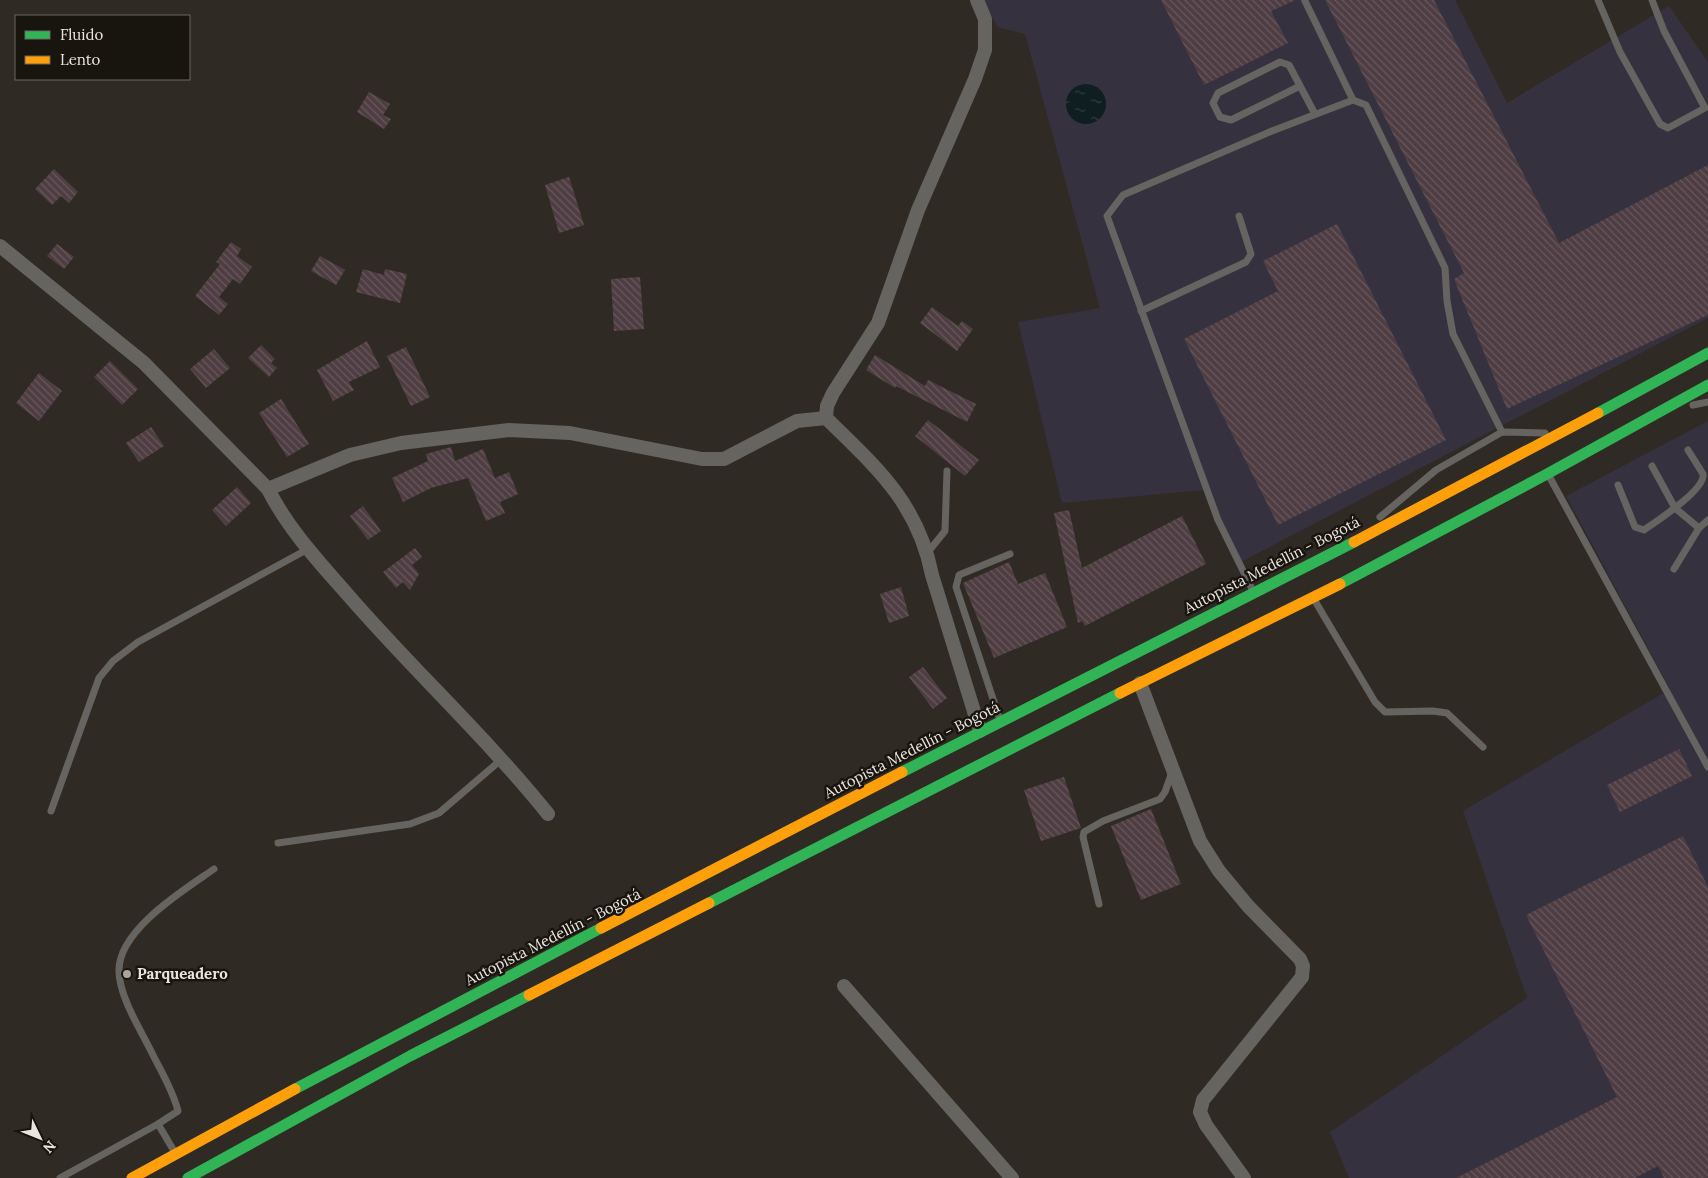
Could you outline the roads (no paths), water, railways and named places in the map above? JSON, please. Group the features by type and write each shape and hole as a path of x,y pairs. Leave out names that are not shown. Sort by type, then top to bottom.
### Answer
{"highway":[{"name":"Autopista Medellín - Bogotá","path":"132,1178 396,1034 980,731 1255,594 1348,543 1560,434 1708,353"},
{"path":"188,1178 410,1056 1140,683 1313,598 1548,474 1708,385"}],"street":[{"path":"826,418 828,406 834,393 878,323 918,210 975,79 985,50 985,19 977,0"},
{"path":"0,246 144,363 268,489 278,510 308,549 390,643 502,759 548,814"},
{"path":"268,489 350,455 401,443 508,430 552,432 570,433 702,459 724,459 797,421 826,418"},
{"path":"826,418 884,477 906,504 928,552 932,575 980,731"},
{"path":"1140,683 1200,841 1219,871 1248,906 1300,959 1303,966 1302,977 1203,1100 1200,1112 1206,1125 1244,1178"},
{"path":"844,986 1012,1178"}],"lane":[{"path":"1598,0 1620,52 1660,124 1668,128 1707,107 1664,31 1652,0"},
{"path":"1304,1 1353,100"},
{"path":"1300,86 1232,120 1220,117 1213,103 1218,93 1280,62 1289,65 1315,114"},
{"path":"1255,594 1218,520 1107,216 1123,196 1315,114 1353,100 1366,105 1445,268 1447,301 1453,334 1502,432"},
{"path":"1141,311 1246,262 1251,254 1239,216"},
{"path":"1656,413 1708,402"},
{"path":"1348,543 1436,470 1502,432 1560,434"},
{"path":"1618,485 1635,527 1644,530 1675,508 1704,478 1688,450"},
{"path":"1652,466 1675,508 1699,528"},
{"path":"928,552 945,531 947,470"},
{"path":"1548,474 1708,767"},
{"path":"1674,568 1699,528 1708,520"},
{"path":"51,810 99,678 114,661 138,642 308,549"},
{"path":"1000,721 956,587 960,575 1010,554"},
{"path":"1313,598 1375,702 1385,712 1433,711 1447,713 1483,747"},
{"path":"278,843 410,824 440,813 502,759"},
{"path":"1099,904 1083,836 1084,832 1103,821 1163,796 1173,769"},
{"path":"60,1178 178,1111 124,994 119,971 120,958 127,942 164,904 214,869"},
{"path":"158,1124 176,1153"}],"water":[{"path":"1090,84 1097,87 1103,93 1106,104 1105,112 1097,121 1090,124 1082,124 1075,121 1067,112 1066,100 1069,93 1078,85"}],"place":[{"name":"Parqueadero","path":"127,974"}]}
